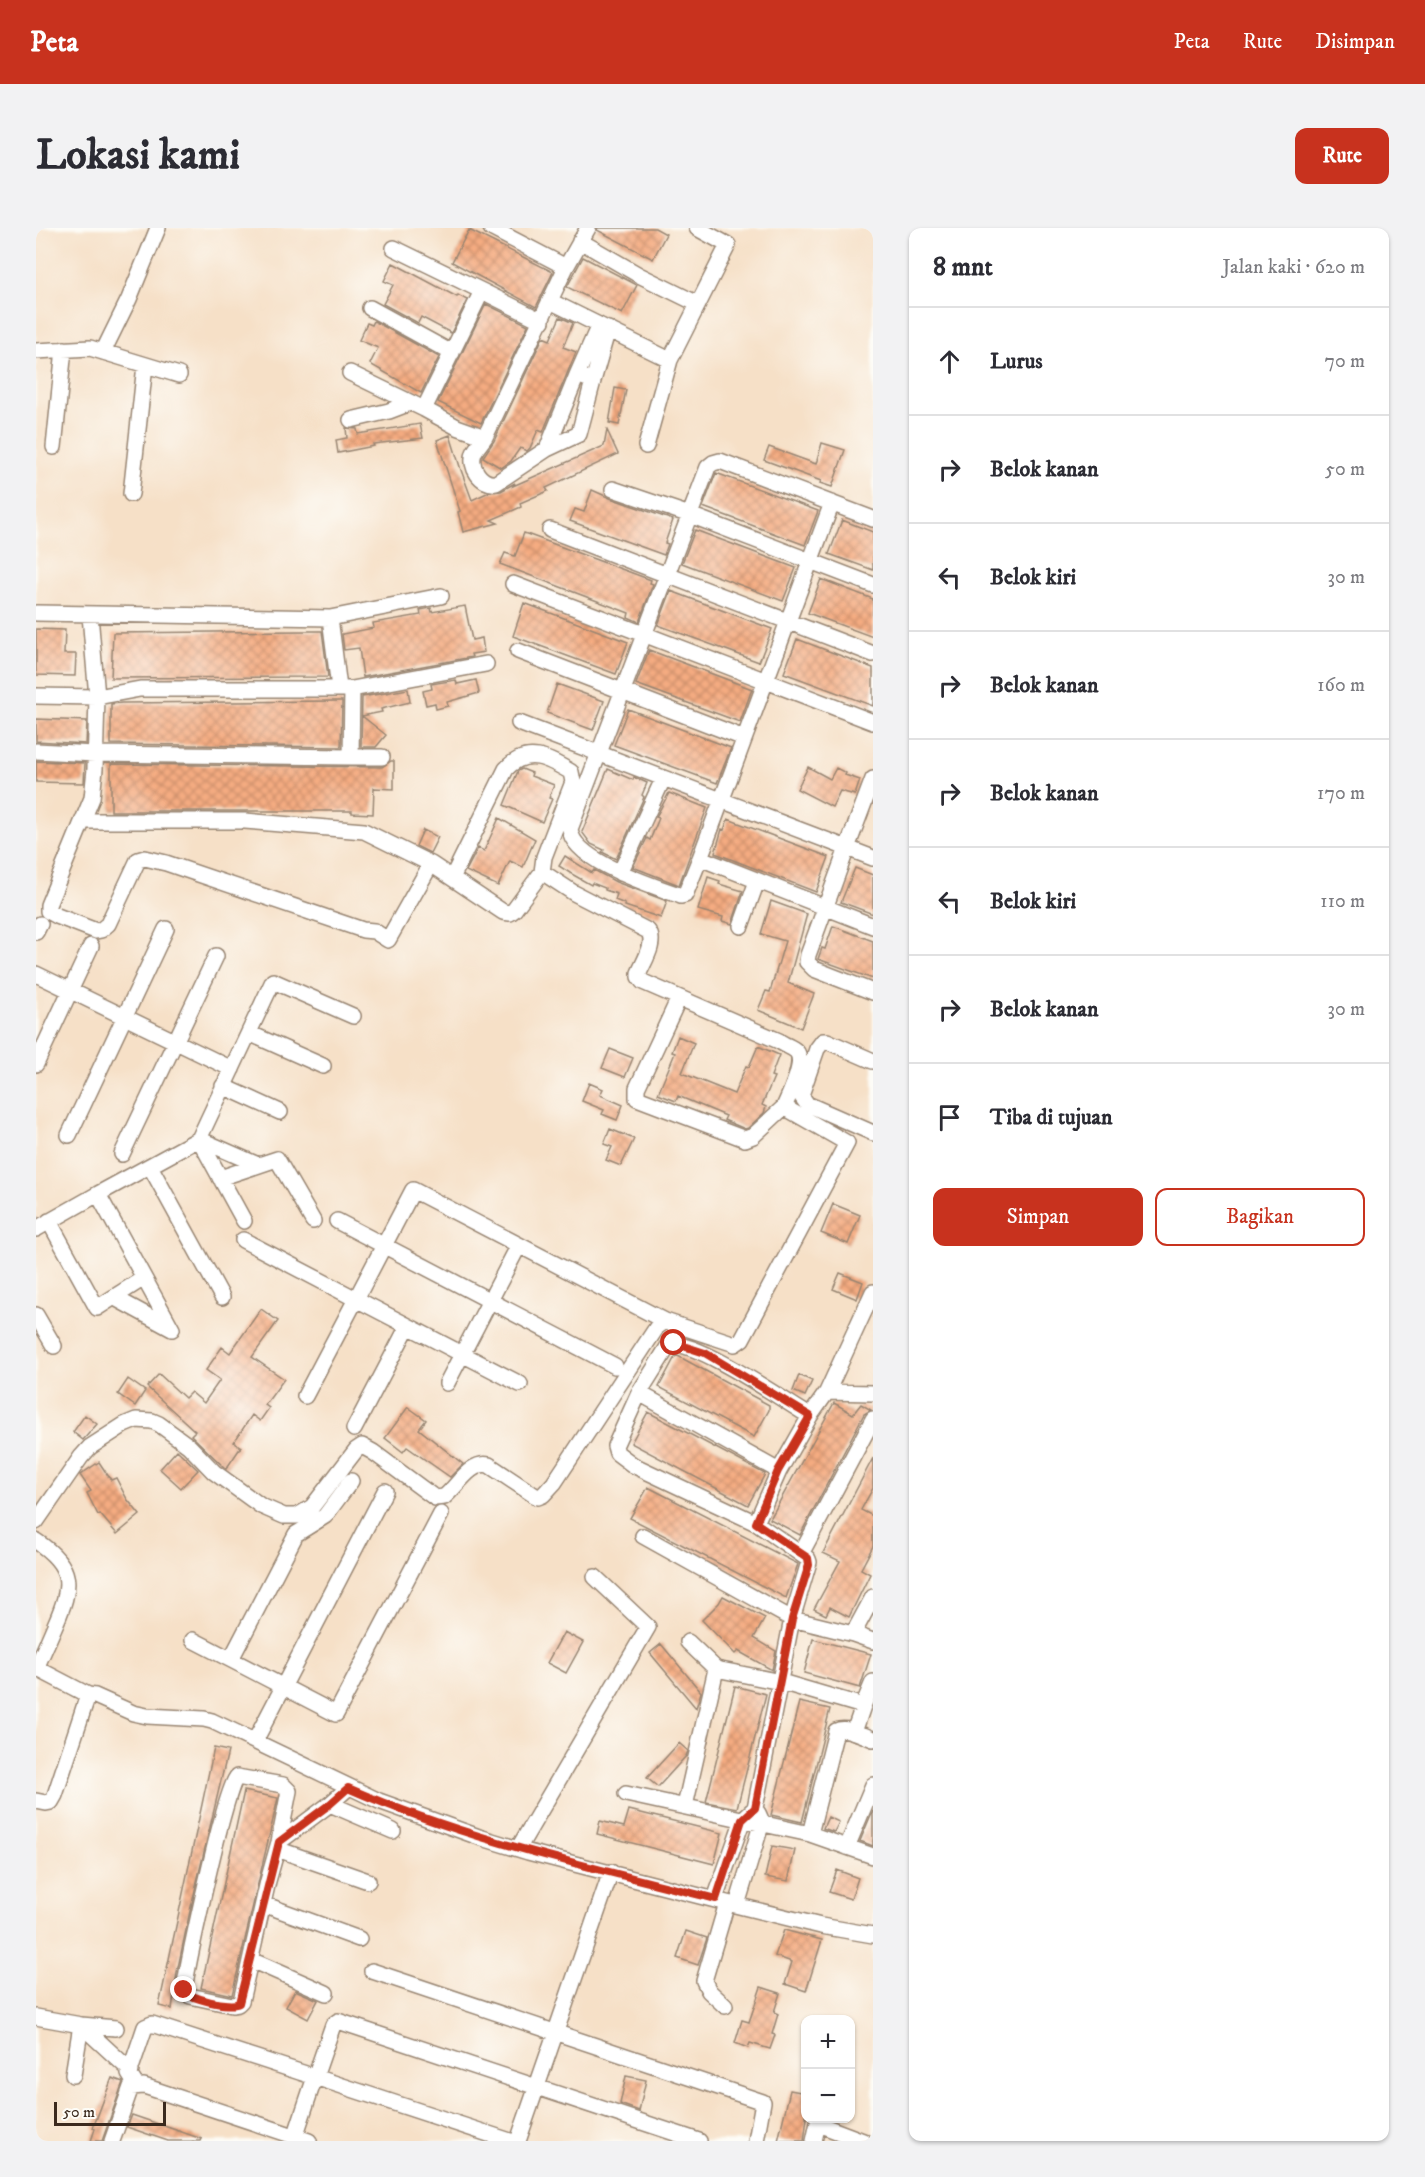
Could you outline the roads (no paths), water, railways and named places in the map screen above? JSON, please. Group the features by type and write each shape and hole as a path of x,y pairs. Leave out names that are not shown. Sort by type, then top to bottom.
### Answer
{"street":[{"path":"103,352 129,299 158,228"},
{"path":"491,228 566,267"},
{"path":"646,446 670,360 728,245 698,228"},
{"path":"604,327 579,434 547,449 496,483 487,483 477,474 473,462 474,453 485,437 566,267 584,235 639,275 698,304"},
{"path":"393,248 542,321"},
{"path":"351,420 417,406 452,353 482,291"},
{"path":"550,301 670,360"},
{"path":"370,308 452,353"},
{"path":"547,449 577,375 604,327"},
{"path":"36,351 90,348 179,375"},
{"path":"54,447 64,349"},
{"path":"131,494 145,365"},
{"path":"350,373 457,427 485,437"},
{"path":"577,375 593,381"},
{"path":"832,503 685,895 681,896 620,873 593,859 571,835 570,829 708,467 720,461 832,503 873,519"},
{"path":"613,489 690,515 873,585"},
{"path":"550,530 873,654"},
{"path":"513,585 873,722"},
{"path":"36,614 330,618 441,596"},
{"path":"90,615 97,697 92,798 48,905 48,911 96,931 108,924 138,860 145,858 166,862 363,930 374,931 388,940 431,864"},
{"path":"330,618 345,689 351,757"},
{"path":"518,651 744,738"},
{"path":"36,696 97,697 140,689 345,689 486,664"},
{"path":"519,723 873,858"},
{"path":"36,751 95,754 382,757"},
{"path":"83,821 111,823 245,821 364,831 431,864 452,878 503,912 510,913 542,872 544,857 573,779 571,772 539,756 528,756 513,761 496,785 460,866 452,878"},
{"path":"620,873 663,778"},
{"path":"872,787 824,907 808,955 808,964 819,971 873,992"},
{"path":"700,858 873,926"},
{"path":"542,872 574,893 648,931 652,942 639,977 650,986 679,998 779,1041 799,1055 800,1066 784,1107 753,1136 745,1140 637,1098 638,1088 679,998"},
{"path":"741,926 757,881"},
{"path":"69,1135 166,929"},
{"path":"36,1064 91,946"},
{"path":"122,1154 216,956"},
{"path":"36,974 232,1069"},
{"path":"144,1278 115,1299 97,1308 42,1225 199,1139 273,981 353,1016"},
{"path":"249,1033 322,1066"},
{"path":"873,1061 824,1041 817,1049 802,1098 807,1104 873,1133"},
{"path":"223,1086 280,1112"},
{"path":"305,1396 413,1190 665,1321 735,1344 747,1331 848,1143 784,1107"},
{"path":"199,1139 258,1165"},
{"path":"199,1139 244,1221"},
{"path":"220,1178 277,1159 313,1221"},
{"path":"150,1166 222,1297"},
{"path":"98,1194 172,1329 115,1299"},
{"path":"337,1221 615,1366"},
{"path":"243,1240 520,1384"},
{"path":"447,1383 519,1245"},
{"path":"756,1523 778,1471 827,1392 873,1292"},
{"path":"36,1315 54,1346"},
{"path":"36,1522 90,1447 136,1420 159,1424 189,1446 214,1472 261,1506 284,1516 297,1516 312,1507 356,1450 362,1446 435,1498 444,1497 475,1465 482,1463 489,1465 538,1497 554,1483 657,1327 665,1321"},
{"path":"354,1429 408,1326"},
{"path":"725,2006 709,1991 704,1981 727,1902 742,1820 755,1808 792,1619 809,1565 808,1558 756,1523 642,1470 617,1453 615,1443 639,1393 669,1345 679,1343 705,1353 810,1416"},
{"path":"827,1392 873,1392"},
{"path":"639,1393 778,1471"},
{"path":"801,1554 873,1419"},
{"path":"231,1659 296,1534 325,1516 351,1481"},
{"path":"255,1741 385,1491"},
{"path":"193,1640 336,1714 441,1514"},
{"path":"643,1536 792,1619 873,1641"},
{"path":"36,1541 56,1558 65,1571 68,1583 65,1602 36,1668 88,1695 133,1713 147,1716 212,1721 348,1788 390,1805 518,1849 821,1926 873,1935"},
{"path":"518,1849 648,1627 595,1577"},
{"path":"853,1634 873,1597"},
{"path":"688,1642 716,1669 781,1682 863,1706"},
{"path":"685,1806 716,1669"},
{"path":"854,1732 873,1682"},
{"path":"36,1801 51,1802 55,1795 88,1695"},
{"path":"810,1834 835,1734 841,1729 873,1739"},
{"path":"235,1778 283,1785 288,1789 278,1845 241,2001 232,2005 185,1993 223,1813 235,1778"},
{"path":"847,1847 873,1785"},
{"path":"278,1845 348,1788"},
{"path":"626,1794 810,1834 873,1856"},
{"path":"330,1804 393,1831"},
{"path":"755,1808 762,1822"},
{"path":"727,1902 762,1822"},
{"path":"278,1845 368,1881"},
{"path":"518,2141 611,1872"},
{"path":"263,1904 359,1939"},
{"path":"251,1960 326,1993"},
{"path":"372,1971 763,2102 756,2141"},
{"path":"36,2017 116,2028"},
{"path":"81,2025 133,2078 144,2086 304,2140 315,2077 333,2025 338,2021 699,2141"},
{"path":"118,2139 145,2027 152,2024 510,2141"},
{"path":"73,2075 81,2025"},
{"path":"814,2141 818,2123"},
{"path":"823,2123 863,2141"}]}
